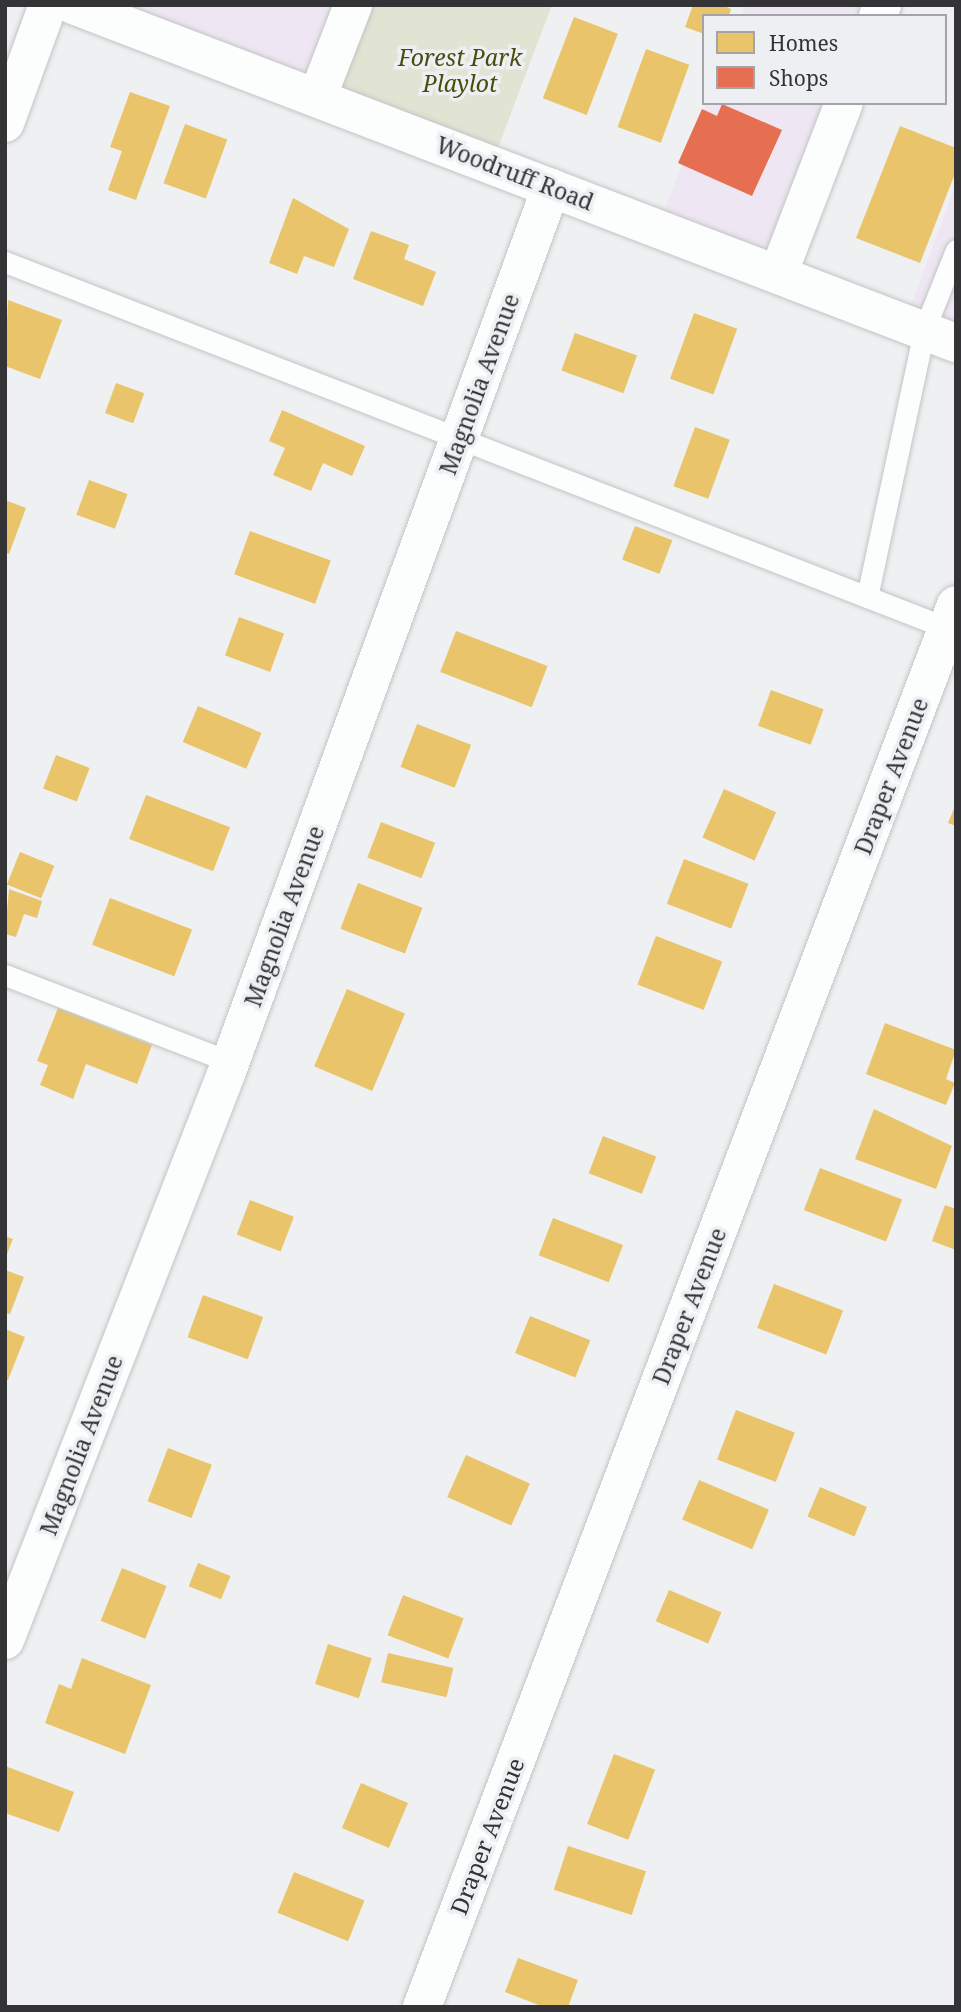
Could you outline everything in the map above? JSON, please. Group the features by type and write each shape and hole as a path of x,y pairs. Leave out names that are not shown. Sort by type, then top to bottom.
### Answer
{"street":[{"path":"5,123 48,5"},
{"name":"Woodruff Road","path":"73,5 779,272 940,337"},
{"path":"317,98 353,5"},
{"path":"779,272 843,105"},
{"name":"Magnolia Avenue","path":"5,1640 230,1062 551,188"},
{"name":"Draper Avenue","path":"422,2007 951,616"}],"lane":[{"path":"867,597 940,337 956,250"},
{"path":"5,262 867,597 951,616"},
{"path":"5,975 230,1062"}],"shaded area":[{"path":"111,5 338,5 310,81"},
{"path":"743,5 902,5 902,14 743,14"},
{"path":"705,105 864,105 799,272 662,216"},
{"path":"956,183 956,332 908,314"}],"green space":[{"name":"Forest Park Playlot","path":"338,5 552,5 496,153 310,81"}],"building: Homes":[{"path":"693,5 722,5 731,9 730,14 702,14 702,33 685,27"},
{"path":"574,17 618,34 587,115 543,98"},
{"path":"646,49 689,65 661,143 618,127"},
{"path":"130,92 170,106 136,200 108,190 122,151 110,147"},
{"path":"185,124 227,139 206,199 163,183"},
{"path":"900,126 956,148 956,171 920,263 856,238"},
{"path":"293,198 349,229 334,267 304,256 297,274 269,263"},
{"path":"371,231 409,245 404,259 436,272 423,306 353,279"},
{"path":"8,300 62,320 40,379 5,366"},
{"path":"694,313 737,329 713,395 670,379"},
{"path":"575,333 637,356 623,393 561,371"},
{"path":"116,383 144,393 133,423 105,413"},
{"path":"282,410 365,446 352,476 323,463 311,491 273,475 285,448 269,441"},
{"path":"695,427 730,440 708,499 673,486"},
{"path":"89,480 128,494 115,529 76,515"},
{"path":"5,500 26,508 9,554 5,552"},
{"path":"635,526 672,540 659,574 622,560"},
{"path":"250,531 331,560 315,604 234,574"},
{"path":"239,617 284,633 270,672 225,656"},
{"path":"456,631 547,666 532,707 440,672"},
{"path":"771,690 824,709 811,745 758,726"},
{"path":"198,706 262,733 246,769 183,742"},
{"path":"417,724 471,745 455,788 401,767"},
{"path":"56,755 90,768 77,802 43,789"},
{"path":"724,789 776,812 755,861 702,837"},
{"path":"146,795 230,827 213,871 129,839"},
{"path":"956,804 956,826 948,823"},
{"path":"381,822 435,843 422,878 367,857"},
{"path":"20,852 54,866 41,898 7,884"},
{"path":"684,859 748,884 731,929 667,904"},
{"path":"358,883 422,908 405,953 340,929"},
{"path":"9,889 42,901 37,918 24,914 16,937 5,934"},
{"path":"110,898 192,930 174,976 92,945"},
{"path":"656,936 722,961 704,1010 637,985"},
{"path":"347,989 405,1014 372,1091 314,1066"},
{"path":"58,1008 152,1045 137,1084 86,1064 73,1099 40,1085 48,1065 37,1061"},
{"path":"885,1023 956,1050 946,1079 955,1083 946,1105 866,1074"},
{"path":"874,1109 952,1146 936,1189 855,1159"},
{"path":"603,1136 656,1156 642,1194 589,1173"},
{"path":"820,1168 902,1200 886,1242 804,1210"},
{"path":"250,1200 294,1217 281,1251 237,1235"},
{"path":"945,1205 956,1209 956,1250 932,1241"},
{"path":"553,1218 623,1245 609,1282 539,1255"},
{"path":"5,1236 13,1239 5,1259"},
{"path":"5,1270 24,1277 10,1314 5,1313"},
{"path":"774,1284 843,1311 826,1354 757,1328"},
{"path":"203,1295 263,1317 248,1359 188,1337"},
{"path":"530,1316 590,1340 575,1377 515,1353"},
{"path":"5,1329 25,1337 8,1380 5,1379"},
{"path":"736,1410 795,1433 776,1482 717,1459"},
{"path":"168,1448 212,1465 191,1518 148,1501"},
{"path":"466,1455 530,1483 511,1525 447,1497"},
{"path":"699,1480 769,1510 752,1549 682,1520"},
{"path":"820,1487 867,1507 854,1536 807,1516"},
{"path":"198,1563 230,1576 221,1599 189,1586"},
{"path":"122,1568 167,1586 145,1639 101,1621"},
{"path":"669,1590 721,1612 708,1644 656,1621"},
{"path":"403,1595 464,1618 448,1658 388,1635"},
{"path":"328,1644 372,1658 359,1698 315,1684"},
{"path":"388,1653 453,1668 447,1697 381,1682"},
{"path":"82,1658 151,1685 125,1754 45,1723 59,1684 71,1689"},
{"path":"614,1754 655,1770 628,1840 587,1824"},
{"path":"5,1766 74,1792 59,1832 5,1813"},
{"path":"361,1783 408,1803 389,1848 342,1828"},
{"path":"568,1846 646,1871 632,1915 554,1890"},
{"path":"294,1872 364,1900 348,1941 278,1913"},
{"path":"518,1958 578,1980 568,2007 544,2007 505,1992"}],"building: Shops":[{"path":"722,105 724,105 782,130 752,196 678,163 702,109 717,116"}]}
